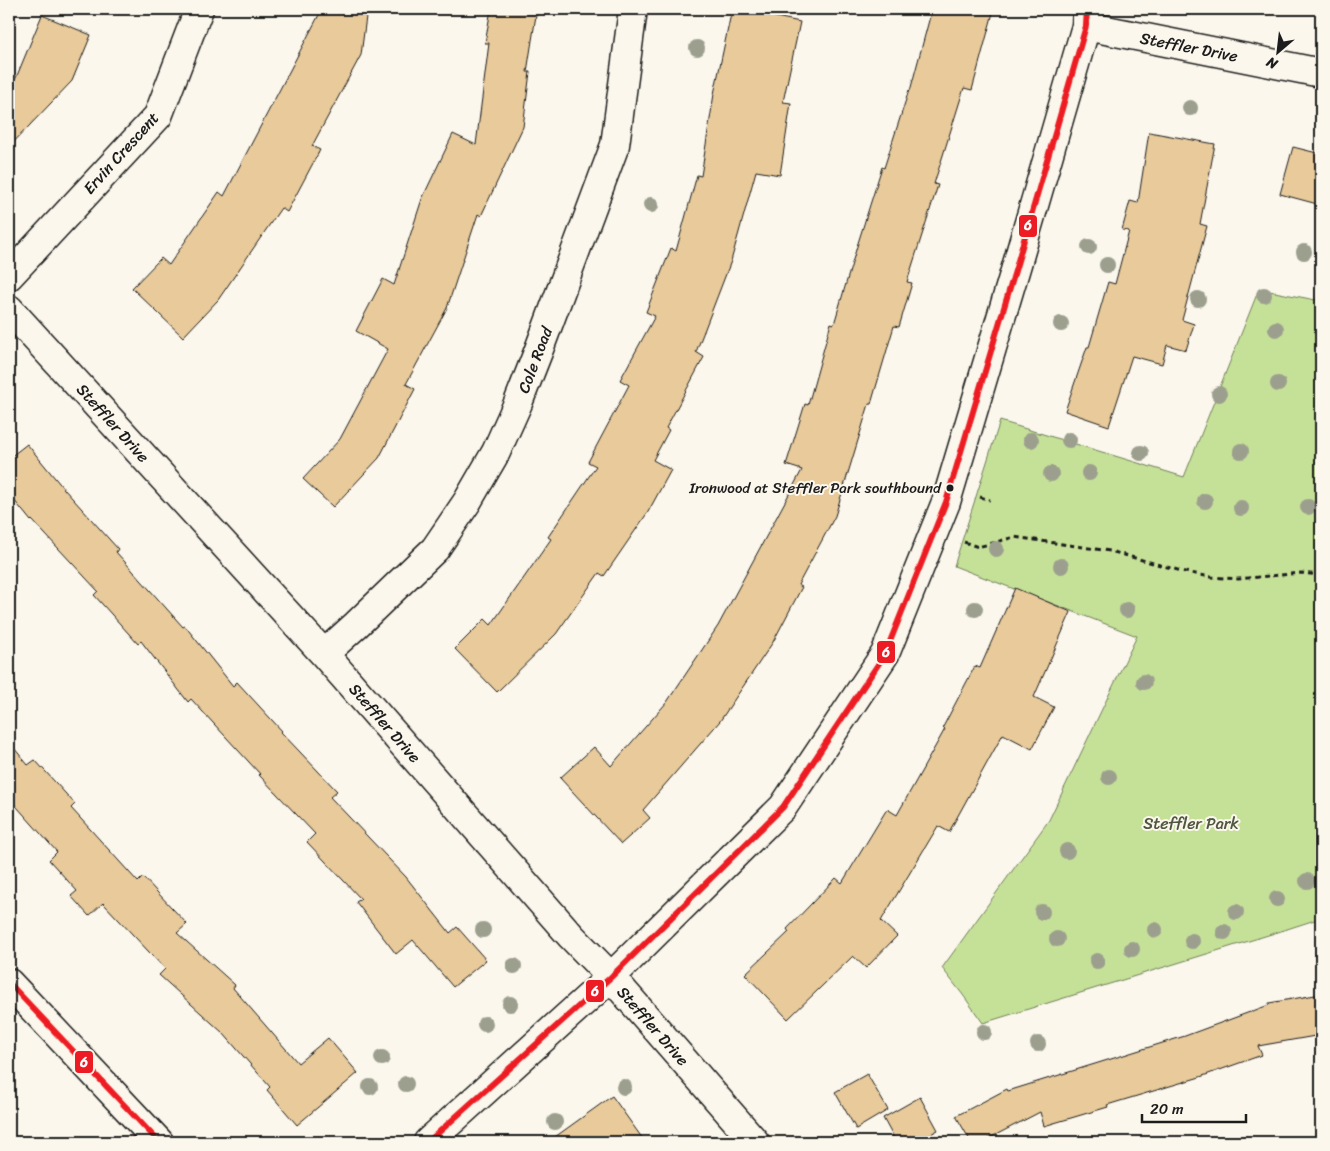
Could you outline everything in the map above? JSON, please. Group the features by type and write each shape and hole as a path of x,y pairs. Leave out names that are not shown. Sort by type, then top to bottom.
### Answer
{"street":[{"name":"Ervin Crescent","path":"9,276 158,116 199,9"},
{"name":"Cole Road","path":"324,654 356,626 435,549 467,502 496,452 538,352 615,146 633,9"},
{"name":"Steffler Drive","path":"1086,17 1321,74"},
{"path":"428,1142 611,977 783,807 885,654 946,502 1086,17"},
{"name":"Steffler Drive","path":"9,309 324,654 571,936 611,977 755,1142"},
{"path":"9,982 158,1142"}],"path":[{"path":"977,496 990,500"},
{"path":"962,541 978,547 1014,537 1064,544 1110,551 1185,572 1211,577 1238,579 1301,573 1321,575"}],"green space":[{"name":"Steffler Park","path":"1259,289 1321,301 1321,918 983,1023 942,968 1049,820 1137,636 954,566 1000,421 1184,477"}],"building":[{"path":"322,9 367,9 361,55 312,146 320,150 287,212 281,208 218,300 183,337 132,288 161,258 169,265 219,192 224,196"},
{"path":"491,9 537,9 527,72 530,72 523,127 481,216 478,214 447,308 406,384 415,389 379,458 333,507 303,479 340,439 388,349 356,331 383,279 394,285 422,199 453,134 476,145 489,43 485,43"},
{"path":"732,9 800,22 783,102 791,103 780,175 756,171 731,261 696,352 704,357 666,428 669,430 653,460 671,470 648,512 604,576 599,573 556,634 497,692 455,649 485,619 491,625 551,539 548,537 596,466 588,462 629,385 620,380 655,316 646,312 671,248 676,251 697,175 701,176 714,94"},
{"path":"932,9 994,9 972,90 964,88 934,184 938,185 907,282 912,283 899,327 894,326 835,516 798,585 802,587 773,642 720,721 643,810 650,818 621,844 560,778 594,747 611,766 667,702 718,626 802,470 786,465 805,404 808,405 831,323 834,324 882,167 884,168 910,91"},
{"path":"42,15 91,35 72,81 9,147 9,86 16,78"},
{"path":"1149,132 1215,144 1200,224 1207,226 1182,320 1194,324 1186,350 1167,345 1162,364 1132,356 1109,426 1065,411 1087,347 1089,347 1108,282 1115,284 1129,231 1122,230 1130,201 1138,203"},
{"path":"1293,147 1321,154 1321,205 1280,194"},
{"path":"27,444 64,489 118,549 116,552 183,627 185,626 233,686 237,682 337,791 330,797 406,877 450,933 457,927 486,960 453,987 413,940 396,954 356,902 361,899 307,842 315,834 191,699 188,702 141,641 138,644 94,595 98,591 31,521 9,494 9,458"},
{"path":"1015,588 1071,612 1034,697 1054,707 1032,749 1003,734 949,832 938,826 881,921 897,936 866,968 853,956 788,1019 745,974 789,932 787,929 836,878 842,883 887,809 897,815 945,729 943,727 975,666 980,668"},
{"path":"9,742 28,765 35,760 75,804 71,808 138,882 143,877 187,924 177,933 235,985 233,988 298,1063 328,1038 358,1073 297,1125 267,1090 270,1087 223,1033 159,975 165,969 103,903 89,916 71,896 77,891 49,860 57,852 9,798"},
{"path":"1321,994 1321,1035 1258,1046 1262,1055 1200,1077 1044,1126 1040,1112 982,1142 971,1142 956,1116 1007,1089 1008,1091 1185,1036 1269,1005 1269,1003"},
{"path":"867,1074 888,1110 856,1129 835,1092"},
{"path":"612,1096 645,1142 548,1142"},
{"path":"920,1097 938,1130 916,1142 896,1142 883,1118"}],"transit line":[{"name":"6","path":"428,1142 611,977 783,807 885,654 946,502 1086,26 1087,9"},
{"name":"6","path":"9,983 159,1142"}],"place":[{"name":"Ironwood at Steffler Park southbound","path":"950,488"}]}
